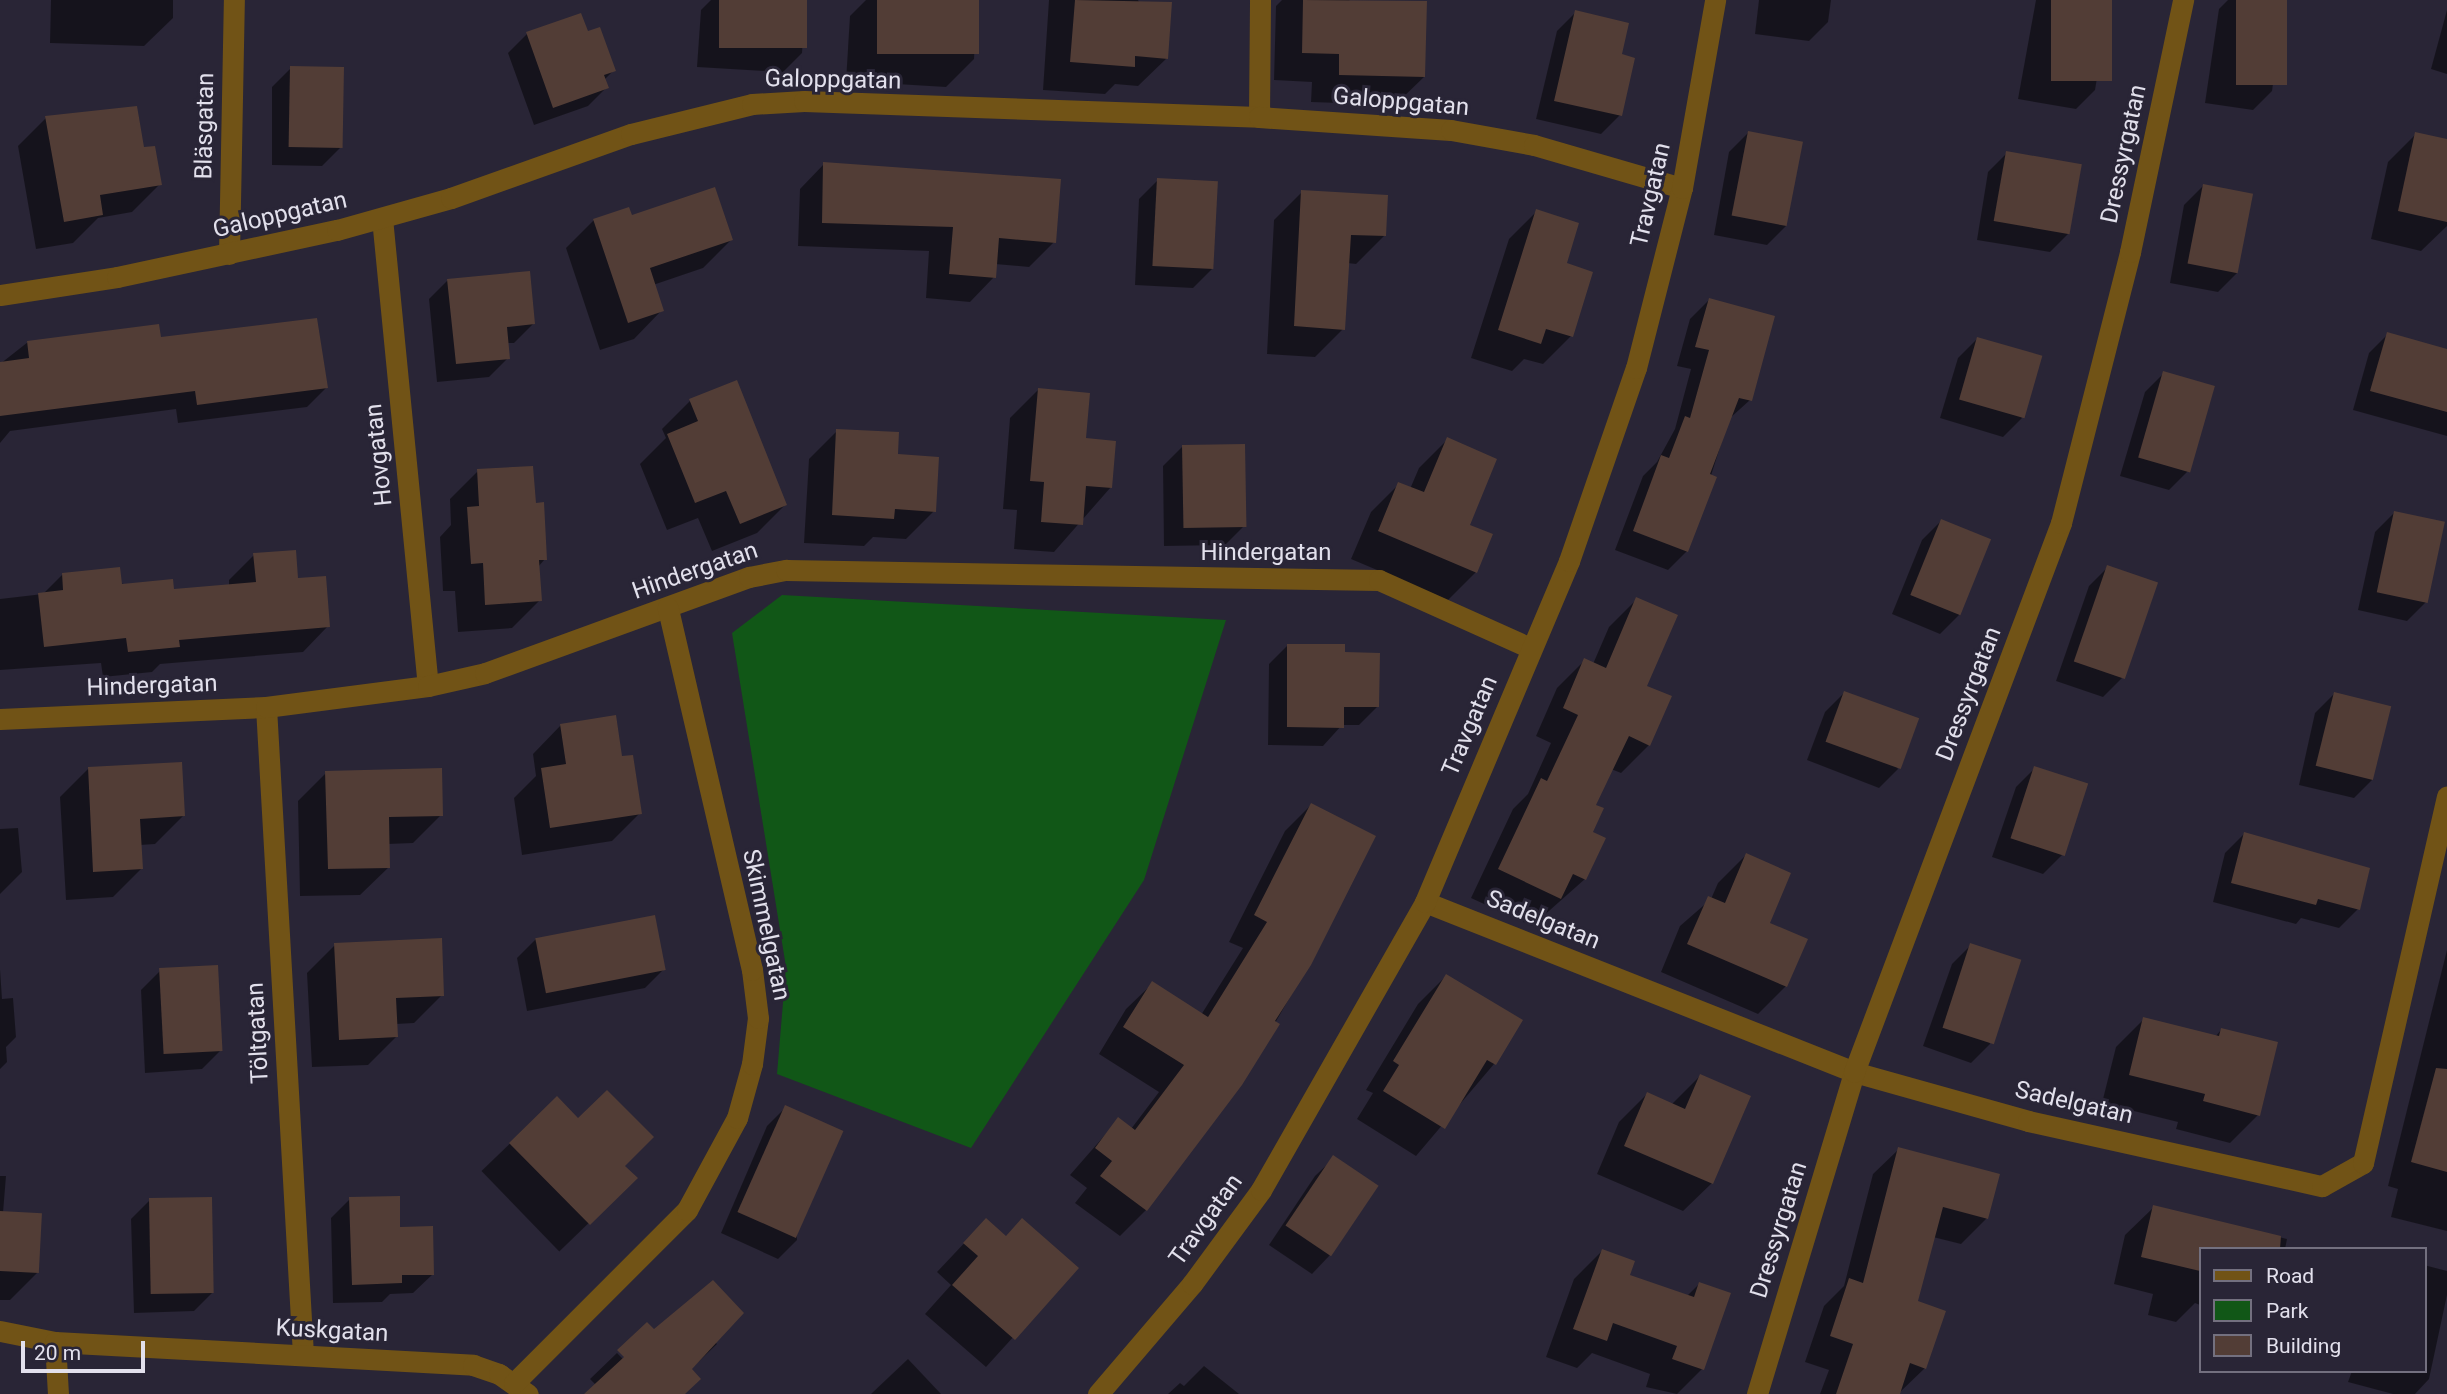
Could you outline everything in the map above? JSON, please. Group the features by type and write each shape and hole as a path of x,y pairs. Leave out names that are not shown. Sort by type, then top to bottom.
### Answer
{"street":[{"name":"Bläsgatan","path":"229,254 234,0"},
{"path":"1259,117 1261,0"},
{"name":"Travgatan","path":"1098,1394 1192,1284 1261,1190 1425,902 1569,561 1636,368 1682,188 1715,0"},
{"name":"Dressyrgatan","path":"1757,1394 1854,1072 2061,523 2130,252 2183,0"},
{"name":"Galoppgatan","path":"0,295 229,254 382,218 631,134 752,104 804,101 1259,117 1451,130 1534,145 1682,188"},
{"name":"Hovgatan","path":"382,218 428,687"},
{"name":"Hindergatan","path":"0,719 266,707 428,687 485,673 749,577 786,569 1379,580 1530,648"},
{"name":"Skimmelgatan","path":"521,1388 687,1210 737,1118 751,1064 758,1018 752,970 668,608"},
{"name":"Töltgatan","path":"266,707 303,1355"},
{"name":"Sadelgatan","path":"1425,902 1854,1072 2028,1121 2322,1186 2363,1163 2447,796"},
{"name":"Kuskgatan","path":"0,1331 55,1342 473,1365 521,1388"},
{"path":"55,1342 58,1394"}],"green space":[{"path":"782,595 1226,620 1144,880 971,1148 777,1074 786,967 732,633"}],"building":[{"path":"719,0 807,0 807,48 719,48"},
{"path":"877,0 979,0 979,54 877,54"},
{"path":"1075,0 1172,2 1168,59 1135,56 1135,67 1070,62"},
{"path":"1303,0 1427,1 1425,77 1339,75 1339,54 1302,53"},
{"path":"2051,0 2112,0 2112,81 2051,81"},
{"path":"2236,0 2287,0 2287,85 2236,85"},
{"path":"1575,10 1629,23 1622,54 1635,58 1622,116 1554,101"},
{"path":"581,13 588,31 600,27 616,71 604,75 609,88 553,108 526,32"},
{"path":"290,66 344,67 343,148 289,147"},
{"path":"137,106 144,147 155,146 162,185 100,195 103,215 64,222 45,116"},
{"path":"1748,131 1803,142 1787,226 1732,215"},
{"path":"2415,132 2447,139 2447,222 2398,211"},
{"path":"2006,151 2082,164 2070,234 1994,221"},
{"path":"823,162 1061,179 1056,243 999,238 996,278 949,274 953,227 822,223"},
{"path":"1157,178 1218,181 1213,269 1152,266"},
{"path":"2203,184 2253,194 2238,273 2188,264"},
{"path":"715,187 733,240 650,268 664,311 628,323 593,219 629,207 632,215"},
{"path":"1301,190 1388,195 1386,236 1351,235 1345,330 1294,326"},
{"path":"1536,209 1579,223 1567,263 1593,272 1573,337 1546,329 1541,344 1498,330"},
{"path":"530,271 535,324 507,327 510,359 456,364 447,279"},
{"path":"1709,298 1775,316 1752,401 1739,398 1710,474 1717,477 1688,552 1633,531 1661,455 1669,458 1685,416 1690,418 1709,350 1695,347"},
{"path":"317,318 328,388 197,405 195,391 0,416 0,362 29,358 27,341 159,324 161,337"},
{"path":"2387,332 2447,349 2447,412 2370,391"},
{"path":"1977,337 2042,356 2024,418 1959,399"},
{"path":"2163,371 2215,386 2190,472 2138,458"},
{"path":"737,380 787,505 740,524 726,491 695,503 667,434 698,421 689,399"},
{"path":"1038,388 1090,393 1086,438 1116,441 1112,488 1086,486 1083,525 1041,522 1044,482 1030,481"},
{"path":"836,429 899,432 898,454 939,457 936,512 895,509 894,519 832,515"},
{"path":"1447,437 1497,459 1470,525 1493,534 1477,573 1378,531 1398,482 1424,492"},
{"path":"1245,444 1246,527 1183,528 1182,445"},
{"path":"533,466 536,503 544,502 547,560 539,560 542,601 485,605 483,563 471,564 467,507 479,506 477,469"},
{"path":"2394,511 2445,522 2428,603 2377,592"},
{"path":"1941,519 1991,539 1960,615 1910,595"},
{"path":"296,550 298,578 326,576 330,627 179,640 180,647 128,652 126,638 44,647 38,593 63,590 62,573 120,567 122,584 173,579 174,589 256,582 253,553"},
{"path":"2107,565 2158,583 2125,679 2074,661"},
{"path":"1636,597 1678,615 1647,686 1672,696 1650,746 1629,736 1596,805 1604,808 1593,832 1606,838 1586,880 1573,874 1561,899 1498,869 1541,778 1547,781 1578,715 1563,708 1584,658 1606,668"},
{"path":"1287,644 1345,644 1345,652 1380,653 1379,707 1344,707 1344,728 1287,727"},
{"path":"1844,691 1919,718 1901,769 1826,742"},
{"path":"2334,692 2391,706 2373,780 2316,766"},
{"path":"616,715 622,756 633,755 642,814 550,828 541,768 566,764 560,724"},
{"path":"182,762 185,816 140,819 143,869 93,872 88,767"},
{"path":"2034,766 2088,784 2065,856 2011,838"},
{"path":"442,768 443,816 389,817 390,868 328,869 325,771"},
{"path":"1311,803 1376,836 1311,965 1275,1021 1280,1024 1242,1085 1147,1211 1100,1176 1112,1161 1095,1148 1118,1117 1135,1130 1184,1065 1123,1027 1152,981 1208,1017 1267,922 1254,915"},
{"path":"2244,832 2370,868 2360,910 2318,899 2316,905 2231,883"},
{"path":"1746,853 1791,873 1770,923 1808,939 1787,987 1687,944 1708,896 1725,903"},
{"path":"655,915 666,970 546,993 535,938"},
{"path":"442,938 444,996 396,998 398,1037 339,1040 334,943"},
{"path":"1970,943 2021,960 1994,1044 1942,1028"},
{"path":"218,965 223,1051 164,1054 159,968"},
{"path":"1446,974 1523,1020 1496,1065 1487,1060 1445,1129 1383,1091 1399,1065 1393,1061"},
{"path":"2143,1017 2219,1036 2221,1028 2278,1042 2260,1116 2203,1101 2205,1094 2129,1075"},
{"path":"2436,1068 2447,1069 2447,1172 2411,1162"},
{"path":"1700,1074 1751,1096 1713,1184 1624,1146 1647,1092 1685,1109"},
{"path":"607,1090 654,1137 625,1166 638,1178 590,1225 509,1143 557,1096 578,1118"},
{"path":"785,1105 843,1131 796,1238 737,1212"},
{"path":"1898,1147 2000,1174 1988,1219 1943,1207 1918,1301 1946,1311 1926,1369 1910,1363 1900,1394 1836,1394 1853,1344 1830,1336 1849,1278 1863,1283"},
{"path":"1333,1155 1379,1186 1331,1256 1285,1225"},
{"path":"400,1196 400,1227 433,1226 434,1275 402,1275 402,1283 352,1285 349,1197"},
{"path":"212,1197 214,1293 151,1294 149,1198"},
{"path":"2153,1205 2281,1236 2280,1247 2198,1247 2198,1271 2141,1257"},
{"path":"0,1211 42,1213 39,1273 0,1271"},
{"path":"986,1218 1006,1236 1022,1218 1079,1268 1015,1340 952,1285 978,1256 963,1243"},
{"path":"1602,1249 1635,1261 1630,1275 1694,1297 1699,1282 1731,1293 1704,1370 1672,1359 1677,1346 1613,1323 1607,1341 1573,1329"},
{"path":"713,1280 744,1313 692,1369 701,1379 685,1394 584,1394 624,1357 617,1350 647,1322 654,1329"}]}
